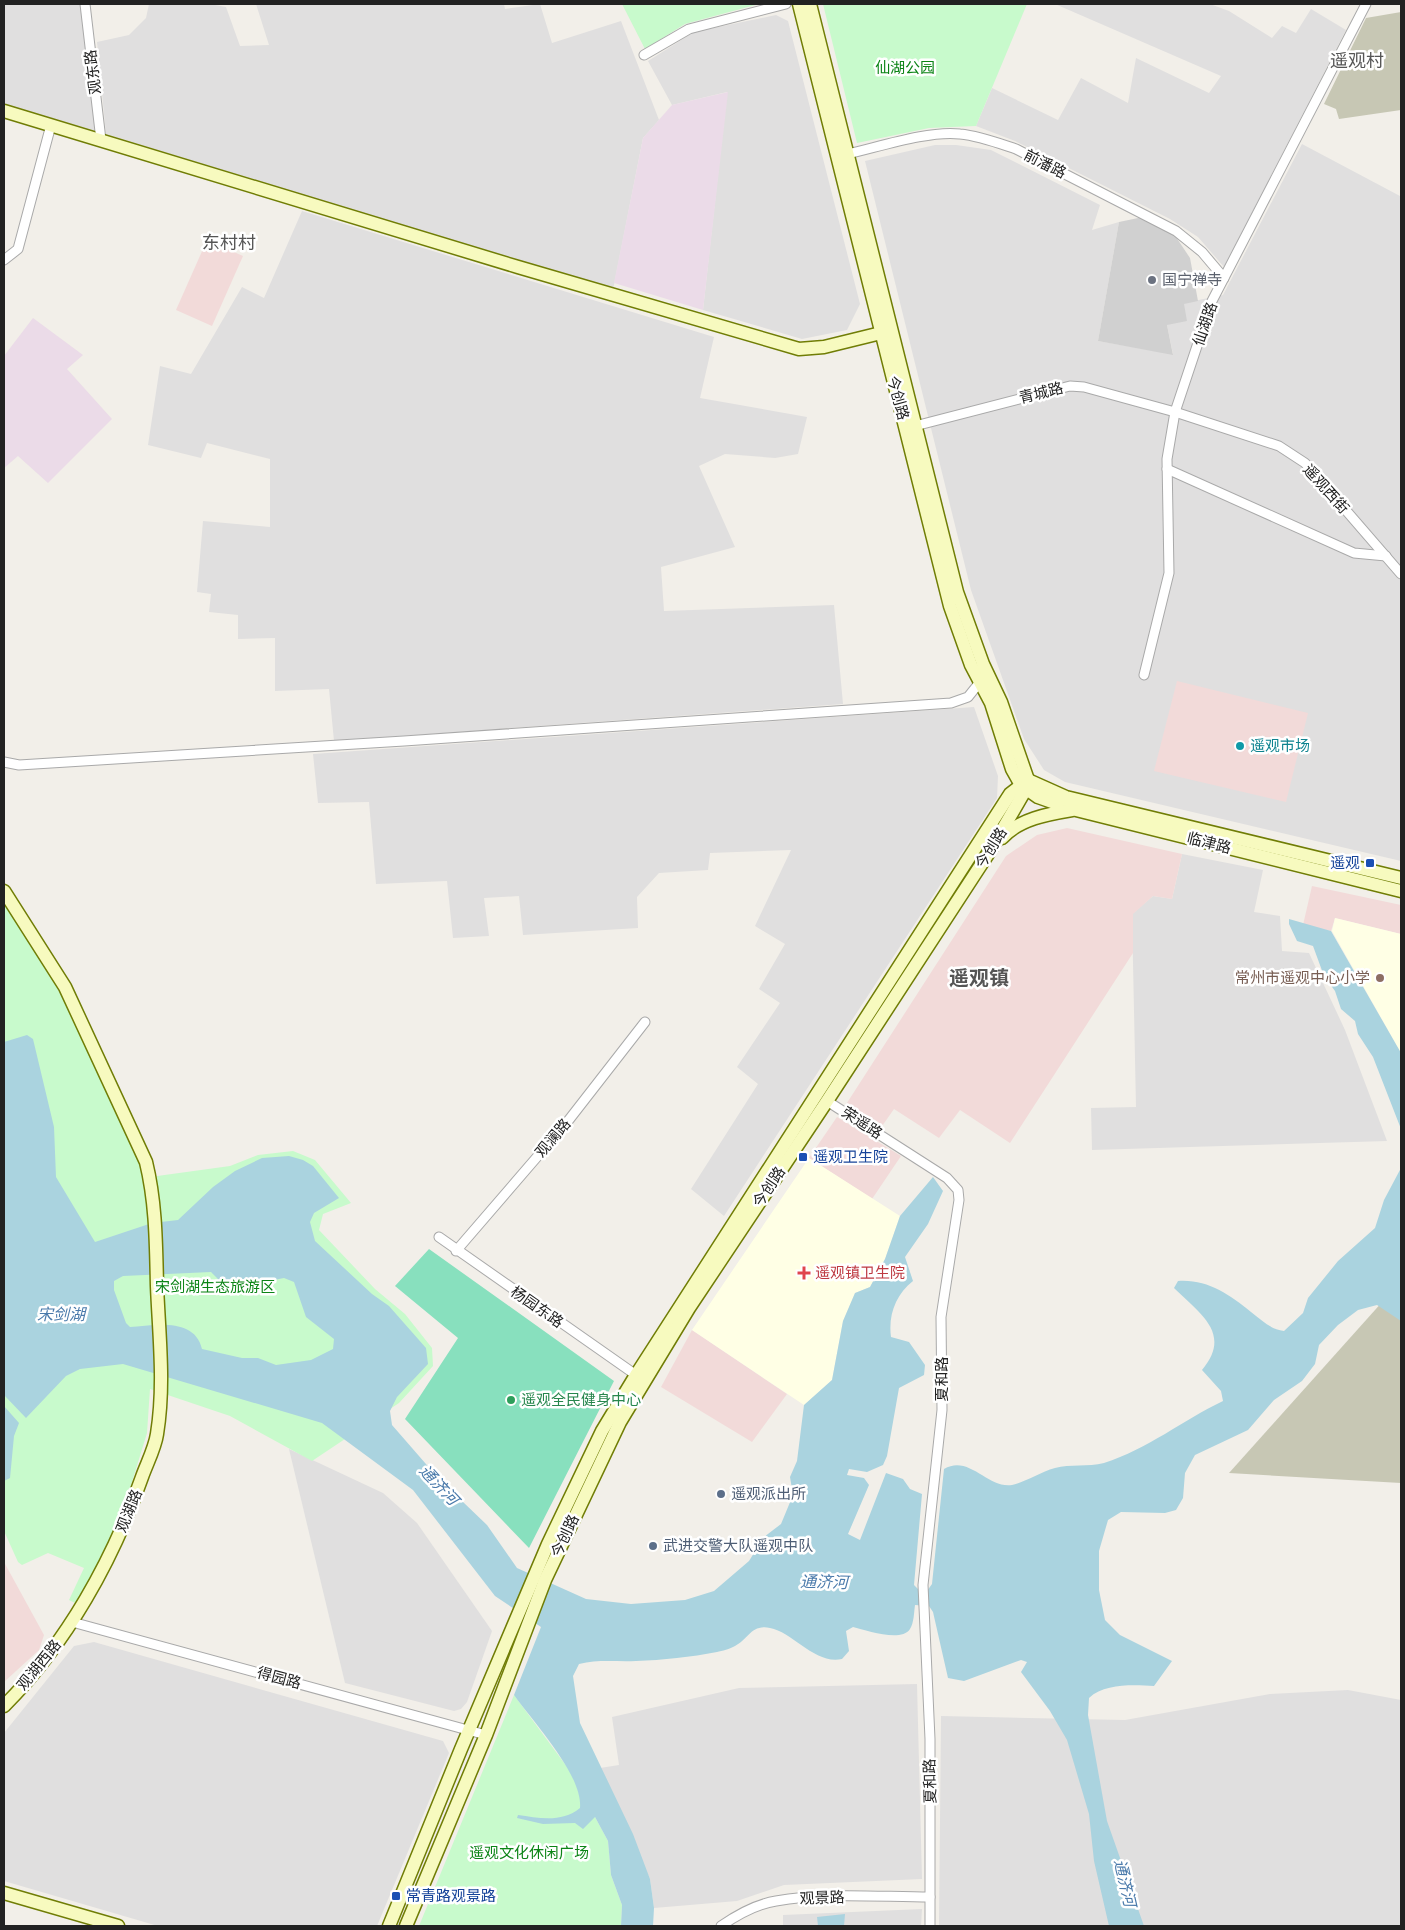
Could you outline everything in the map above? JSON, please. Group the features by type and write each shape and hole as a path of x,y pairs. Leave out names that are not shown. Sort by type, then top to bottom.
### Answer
{"main road":[{"name":"今创路","path":"540,1577 620,1422 689,1308 990,851 1025,784 1001,702 983,664 957,592 911,427 842,155 799,4"},
{"name":"今创路","path":"810,4 881,333 911,427 950,606 980,682 991,703 1012,769 1025,784"},
{"path":"4,111 508,264 799,349 824,347 881,333"},
{"name":"今创路","path":"540,1577 602,1431 636,1375 1010,794 1025,784"},
{"name":"临津路","path":"1025,784 1038,797 1073,809 1401,891"},
{"name":"临津路","path":"1025,784 1066,796 1401,878"},
{"path":"990,851 1008,831 1047,814 1073,809"},
{"name":"观湖路","path":"4,891 64,987 146,1162 152,1188 155,1218 162,1390 157,1436 124,1526 72,1622"},
{"path":"406,1926 486,1735 540,1577"},
{"path":"389,1926 470,1730 524,1620"},
{"name":"观湖西路","path":"4,1706 47,1656 72,1622"},
{"path":"4,1893 118,1926"}],"street":[{"name":"观东路","path":"85,4 101,140"},
{"path":"644,54 689,29 786,4"},
{"name":"仙湖路","path":"1144,675 1170,573 1167,469 1175,412 1212,301 1366,4"},
{"path":"4,260 18,249 51,125"},
{"name":"前潘路","path":"842,155 930,136 959,134 990,140 1016,150 1176,231 1202,252 1224,278"},
{"name":"青城路","path":"911,427 1070,386 1084,387 1175,412"},
{"name":"遥观西街","path":"1175,412 1279,446 1305,463 1401,574"},
{"path":"1167,469 1354,553 1386,556"},
{"path":"4,762 19,765 285,749 951,703 968,697 980,682"},
{"name":"观澜路","path":"456,1251 568,1121 645,1022"},
{"name":"荣遥路","path":"827,1101 947,1178"},
{"name":"夏和路","path":"930,1926 930,1739 923,1606 942,1410 941,1317 944,1286 959,1200 958,1190 947,1178"},
{"name":"杨园东路","path":"439,1238 636,1375"},
{"name":"得园路","path":"72,1622 486,1735"},
{"name":"观景路","path":"721,1926 748,1910 775,1901 808,1898 930,1897"}],"shaded area":[{"path":"4,4 80,4 96,131 4,104"},
{"path":"149,4 210,4 226,7 240,46 269,45 256,4 504,4 505,9 540,4 552,43 621,21 659,120 643,138 613,290 106,134 97,42 129,35 146,18"},
{"path":"1055,4 1210,4 1229,11 1272,38 1282,26 1296,33 1311,9 1346,30 1224,267 1198,237 1170,219 1015,141 976,126 992,88 1058,120 1081,78 1128,103 1136,58 1209,93 1221,76"},
{"path":"1401,12 1401,110 1339,119 1336,109 1324,104 1366,18"},
{"path":"776,15 788,21 860,304 847,330 802,339 703,310 727,92 672,105 648,61 694,32"},
{"path":"728,92 703,310 614,283 643,138 672,105"},
{"path":"1302,144 1400,196 1401,194 1401,861 1065,782 1044,770 1024,739 971,590 865,161 935,145 956,145 991,150 1100,205 1092,230 1119,222 1098,341 1173,354 1167,325 1184,303 1223,295"},
{"path":"302,211 714,337 700,398 807,417 798,454 775,458 725,454 699,466 735,547 661,567 664,611 834,605 843,704 334,741 329,689 275,691 275,638 238,639 238,615 209,612 211,594 197,592 203,521 270,527 270,459 207,443 201,458 148,445 160,366 191,374 242,287 264,298"},
{"name":"国宁禅寺","path":"1143,217 1176,237 1190,258 1198,301 1184,304 1187,321 1167,325 1173,355 1098,341 1119,222"},
{"path":"207,240 243,256 212,326 176,310"},
{"path":"33,318 83,355 67,369 112,419 48,483 18,456 4,468 4,356"},
{"name":"遥观市场","path":"1177,681 1308,713 1286,802 1154,771"},
{"path":"974,707 998,776 997,798 724,1216 691,1189 758,1084 737,1067 780,1003 759,989 785,944 755,926 791,850 710,853 708,870 659,873 637,897 638,928 523,935 519,896 484,898 489,936 453,938 447,881 376,884 369,802 318,803 313,754"},
{"path":"1067,828 1182,854 1172,899 1153,896 1133,914 1133,953 1010,1143 960,1110 939,1138 894,1109 880,1129 845,1106 1006,856 1037,835"},
{"path":"1182,854 1263,870 1254,912 1280,916 1282,951 1309,953 1345,1030 1387,1141 1092,1150 1091,1108 1136,1107 1132,914 1153,896 1172,899"},
{"path":"1312,886 1401,905 1401,934 1335,918 1331,931 1303,925"},
{"name":"常州市遥观中心小学","path":"1335,918 1401,934 1401,1053 1332,931"},
{"path":"837,1117 901,1156 872,1199 809,1158"},
{"name":"遥观镇卫生院","path":"809,1158 900,1216 885,1259 870,1287 855,1293 843,1321 832,1380 804,1405 692,1330"},
{"path":"1401,1281 1401,1483 1229,1473"},
{"path":"692,1330 787,1394 752,1442 661,1387"},
{"path":"289,1449 383,1493 417,1523 492,1631 467,1702 461,1709 454,1711 345,1683"},
{"path":"4,1562 44,1635 39,1650 4,1682"},
{"path":"94,1642 443,1741 449,1753 377,1926 158,1926 4,1881 4,1733 74,1646"},
{"path":"917,1684 922,1879 784,1885 737,1901 654,1908 650,1879 600,1768 619,1765 612,1717 739,1688"},
{"path":"1348,1690 1401,1700 1401,1926 939,1926 941,1716 1125,1720 1270,1694"},
{"path":"922,1909 921,1926 783,1926 783,1915"}],"green space":[{"path":"622,4 759,4 685,24 645,49"},
{"name":"仙湖公园","path":"823,4 1027,4 976,126 929,128 857,143"},
{"name":"宋剑湖生态旅游区","path":"4,897 58,989 150,1177 230,1166 258,1155 293,1151 315,1160 351,1203 323,1214 319,1230 375,1289 405,1314 432,1348 433,1366 399,1403 312,1461 230,1416 150,1389 147,1433 132,1482 114,1531 77,1604 69,1600 84,1568 48,1553 22,1565 18,1562 4,1531"},
{"name":"遥观全民健身中心","path":"429,1249 614,1381 529,1548 405,1419 458,1338 395,1286"},
{"name":"遥观文化休闲广场","path":"514,1695 573,1775 581,1799 595,1817 608,1841 611,1875 622,1905 621,1926 419,1926"}],"water":[{"path":"1289,919 1331,931 1401,1053 1401,1129 1373,1057 1358,1034 1355,1021 1341,1009 1335,991 1324,976 1313,946 1297,941 1289,924"},
{"path":"27,1035 33,1039 54,1127 56,1177 95,1242 152,1223 178,1220 213,1187 235,1171 262,1158 289,1156 303,1160 313,1166 339,1198 314,1213 310,1222 315,1241 372,1294 389,1306 426,1348 428,1364 397,1397 390,1411 392,1425 439,1479 487,1525 517,1568 586,1599 631,1604 685,1600 714,1591 749,1561 764,1537 781,1524 793,1495 790,1477 797,1461 804,1405 832,1380 843,1321 855,1293 870,1287 885,1259 900,1216 933,1177 943,1191 928,1224 905,1257 913,1281 902,1292 894,1306 890,1329 891,1337 909,1342 925,1365 924,1375 899,1388 887,1456 883,1465 867,1472 849,1469 847,1475 864,1478 869,1485 848,1534 860,1540 886,1473 903,1479 910,1489 922,1494 914,1585 921,1592 927,1591 932,1584 944,1469 962,1466 995,1482 1003,1485 1012,1485 1055,1468 1104,1463 1136,1450 1223,1401 1221,1391 1202,1370 1211,1357 1214,1345 1213,1334 1202,1315 1174,1288 1178,1281 1199,1282 1217,1289 1234,1299 1267,1324 1284,1331 1303,1313 1308,1298 1338,1261 1375,1228 1384,1200 1401,1168 1401,1321 1377,1305 1358,1310 1338,1325 1319,1345 1315,1364 1302,1381 1274,1400 1248,1430 1195,1455 1185,1473 1183,1498 1176,1510 1165,1513 1121,1512 1108,1520 1099,1551 1099,1590 1105,1620 1120,1635 1172,1661 1154,1686 1129,1685 1111,1687 1089,1698 1088,1715 1107,1821 1144,1926 1109,1926 1094,1861 1089,1814 1067,1740 1050,1711 1021,1672 1027,1662 1021,1660 964,1681 948,1678 933,1612 929,1606 915,1605 912,1624 906,1633 891,1635 874,1633 853,1627 846,1631 849,1651 842,1659 832,1660 813,1653 787,1635 764,1627 754,1630 733,1647 717,1652 667,1659 601,1661 579,1664 573,1676 580,1723 633,1834 650,1879 654,1908 653,1926 621,1926 622,1905 611,1875 608,1841 595,1817 583,1829 575,1823 543,1824 517,1818 518,1815 558,1818 573,1813 580,1808 579,1795 574,1780 555,1749 514,1695 541,1627 495,1596 413,1490 322,1423 123,1364 80,1369 66,1376 26,1418 4,1395 4,1042","holes":["211,1272 221,1282 249,1285 284,1278 294,1282 306,1317 334,1339 333,1349 311,1360 276,1365 258,1358 242,1358 202,1349 198,1339 182,1327 172,1325 130,1327 126,1323 114,1290 114,1281 123,1276"]},
{"path":"4,1406 19,1423 14,1436 10,1478 4,1481"},
{"path":"845,1914 844,1926 818,1926 817,1917"}],"place":[{"name":"国宁禅寺","path":"1152,280"},
{"name":"遥观市场","path":"1240,746"},
{"name":"遥观","path":"1370,863"},
{"name":"常州市遥观中心小学","path":"1380,978"},
{"name":"遥观卫生院","path":"803,1157"},
{"name":"遥观镇卫生院","path":"804,1273"},
{"name":"遥观全民健身中心","path":"511,1400"},
{"name":"遥观派出所","path":"721,1494"},
{"name":"武进交警大队遥观中队","path":"653,1546"},
{"name":"常青路观景路","path":"396,1896"}],"district":[{"name":"遥观村","path":"1357,60"},
{"name":"东村村","path":"229,242"},
{"name":"遥观镇","path":"979,978"}],"water label":[{"name":"宋剑湖","path":"61,1314"},
{"name":"通济河","path":"439,1485"},
{"name":"通济河","path":"824,1582"},
{"name":"通济河","path":"1125,1883"}]}
